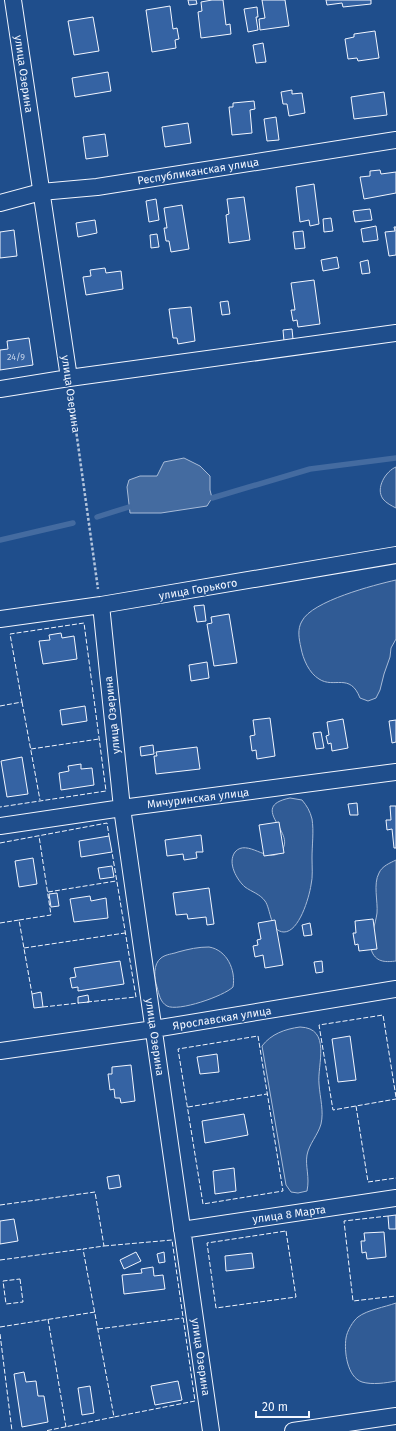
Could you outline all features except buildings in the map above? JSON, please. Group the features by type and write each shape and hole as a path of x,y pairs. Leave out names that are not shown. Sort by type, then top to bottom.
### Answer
{"street":[{"name":"улица Озерина","path":"13,0 69,378"},
{"name":"Республиканская улица","path":"0,203 41,192 97,187 396,140"},
{"path":"0,389 69,378 396,333"},
{"name":"улица Горького","path":"0,619 100,605 396,556"},
{"name":"улица Озерина","path":"100,605 122,808 211,1431"},
{"name":"Мичуринская улица","path":"0,826 122,808 396,772"},
{"name":"Ярославская улица","path":"0,1051 154,1029 396,989"},
{"name":"улица 8 Марта","path":"182,1230 396,1198"},
{"path":"293,1431 396,1416"}],"path":[{"name":"улица Озерина","path":"69,378 100,605"}],"shaded area":[{"path":"184,458 200,466 210,476 210,490 212,498 207,506 161,513 130,513 127,487 129,480 140,476 157,476 164,462"},
{"path":"396,467 396,508 383,499 380,490 385,476"},
{"path":"396,580 396,639 391,648 390,657 380,690 376,698 368,701 360,698 356,690 347,683 325,682 315,676 309,669 302,652 299,631 302,621 308,614 330,601 344,595"},
{"path":"290,798 302,800 312,819 312,882 306,906 299,921 289,931 284,932 279,931 273,924 265,901 245,887 236,876 232,861 235,852 240,848 251,849 270,855 275,855 280,852 284,845 284,837 273,814 273,808 278,802"},
{"path":"396,860 396,961 386,961 379,960 374,956 371,948 377,913 376,882 382,868"},
{"path":"209,947 221,952 229,962 233,974 233,987 220,995 201,1002 181,1007 167,1006 160,998 155,980 155,967 158,961 170,954 194,948"},
{"path":"300,1027 310,1029 320,1040 321,1058 319,1084 322,1114 320,1128 307,1155 307,1191 298,1193 291,1192 286,1185 262,1046 274,1035 289,1029"},
{"path":"396,1303 396,1381 375,1384 362,1382 353,1375 346,1356 345,1343 350,1326 358,1317 362,1315"}],"waterway":[{"path":"212,498 310,469 396,458"},
{"path":"97,517 129,507"},
{"path":"0,540 73,523"}],"fence":[{"path":"0,706 22,702 10,634 84,623 106,791 0,807"},
{"path":"22,702 40,800"},
{"path":"31,749 99,739"},
{"path":"0,843 107,823 109,836"},
{"path":"19,920 51,915 39,836"},
{"path":"87,1002 136,997 112,852"},
{"path":"48,892 116,881"},
{"path":"0,923 19,920 32,994"},
{"path":"24,948 125,933"},
{"path":"43,1007 79,1003"},
{"path":"396,1097 383,1015 319,1025 333,1110 396,1099"},
{"path":"258,1036 283,1191 203,1204 178,1049 258,1036"},
{"path":"188,1107 267,1094"},
{"path":"356,1106 368,1182 396,1178"},
{"path":"0,1205 95,1192 104,1246 83,1249 114,1417 45,1431"},
{"path":"388,1216 344,1221 353,1301 396,1296"},
{"path":"286,1231 296,1297 216,1308 207,1243 286,1231"},
{"path":"104,1246 172,1240 195,1401 114,1417"},
{"path":"0,1260 83,1249"},
{"path":"20,1279 23,1302 6,1304 3,1281 20,1279"},
{"path":"0,1327 95,1312"},
{"path":"98,1329 183,1318"},
{"path":"48,1319 66,1427"},
{"path":"0,1334 12,1431"}]}
